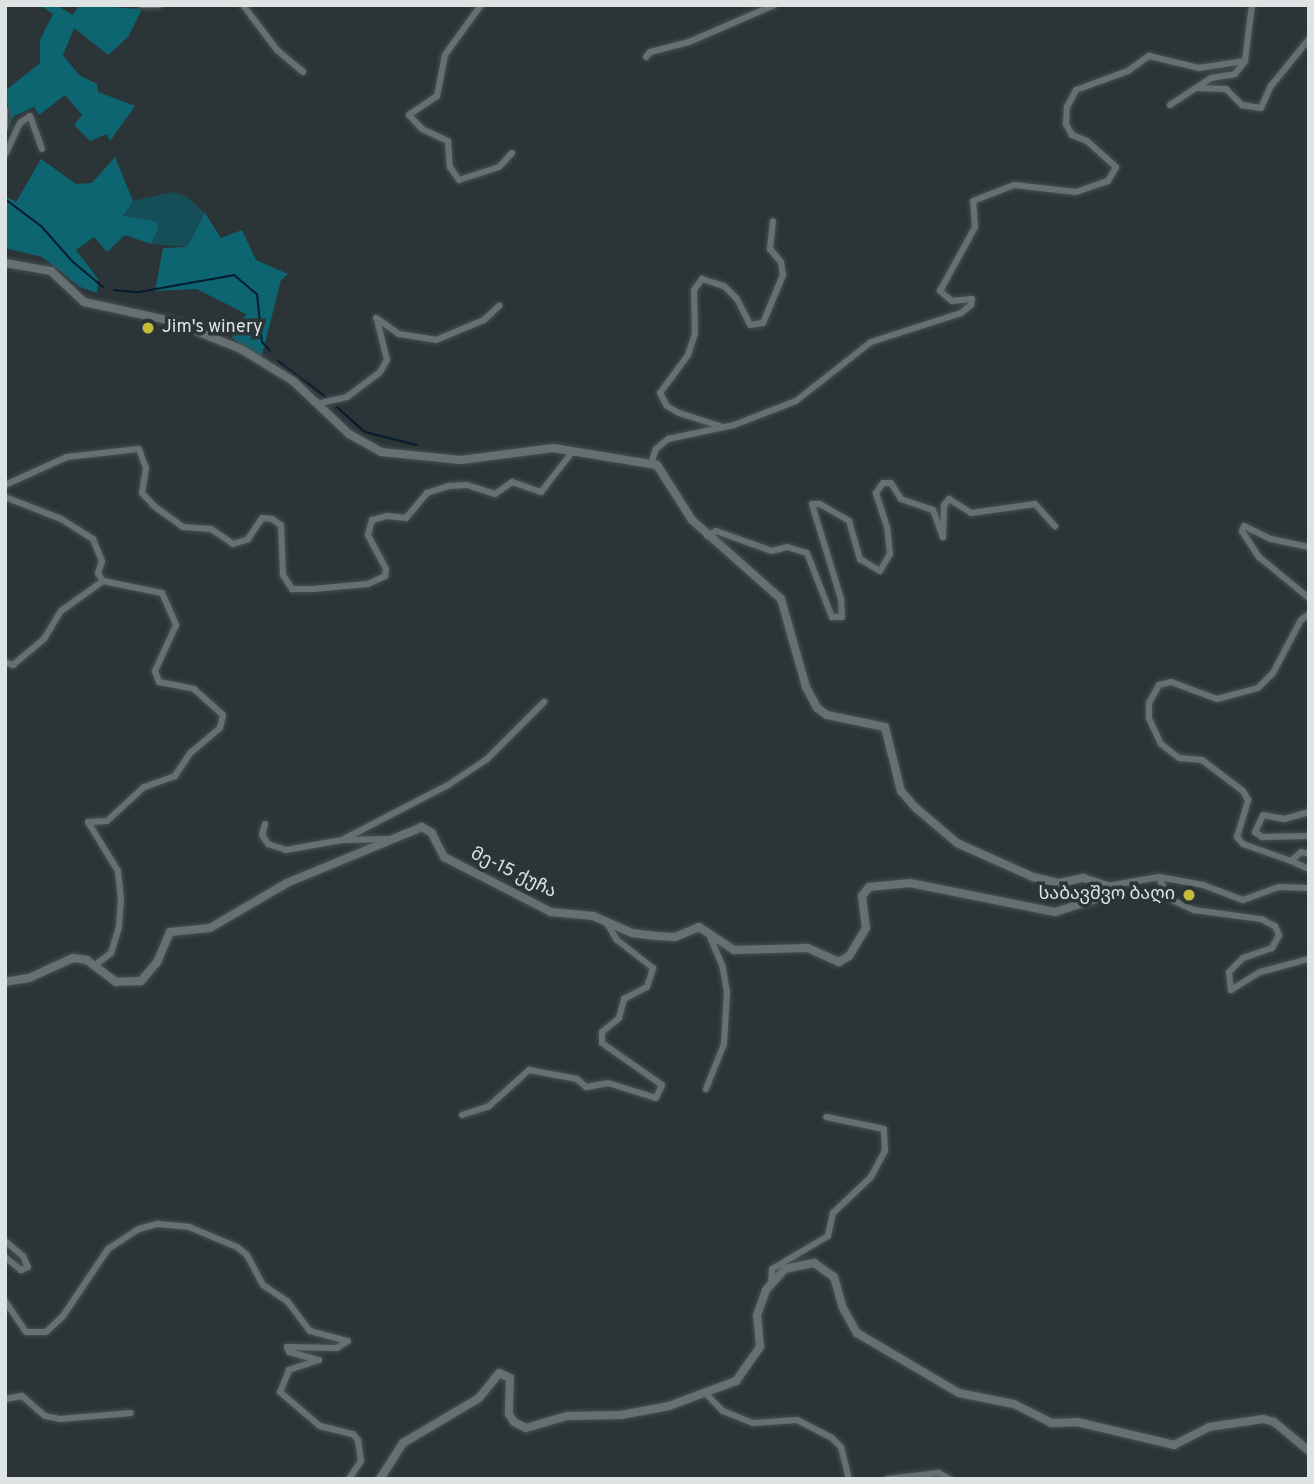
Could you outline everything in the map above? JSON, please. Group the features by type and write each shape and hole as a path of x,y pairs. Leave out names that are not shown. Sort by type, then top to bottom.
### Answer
{"street":[{"path":"141,5 159,5"},
{"path":"243,5 278,50 303,72"},
{"path":"481,5 445,55 437,96 409,115 422,129 447,141 450,167 459,180 499,167 512,153"},
{"path":"646,57 650,52 689,42 774,5"},
{"path":"1170,105 1211,78 1235,74 1245,61 1252,5"},
{"path":"1198,88 1226,89 1242,105 1261,108 1271,86 1309,39"},
{"path":"651,464 656,449 668,439 725,427 796,401 871,342 961,313 971,305 972,299 952,301 940,291 975,227 973,201 1014,185 1076,192 1108,181 1114,162 1087,141 1072,135 1066,124 1067,107 1076,90 1128,71 1149,56 1199,68 1245,61"},
{"path":"5,110 5,127"},
{"path":"5,155 20,123 30,117 42,149"},
{"path":"725,427 679,413 667,405 660,393 688,355 695,333 694,290 702,279 724,286 737,299 750,326 763,324 783,275 781,262 770,249 773,221"},
{"path":"5,263 51,271 84,302 172,321 241,349 321,403 349,434 381,452 461,460 545,448 660,467 684,511 707,536 781,599 806,687 817,708 827,715 885,727 901,791 941,831 1034,877 1059,883 1083,878 1107,886 1159,877 1203,885 1243,900 1279,887 1309,888"},
{"path":"321,403 347,397 380,372 387,360 386,342 376,317 398,334 436,340 484,320 499,306"},
{"path":"5,485 67,457 139,449 145,456 142,493 154,506 183,527 211,529 233,544 248,539 262,518 272,519 281,525 283,575 292,589 313,589 368,583 385,576 386,569 368,535 372,520 387,516 406,518 427,493 449,486 467,485 495,494 512,482 541,492 573,451"},
{"path":"707,536 716,531 772,551 787,547 807,553 832,617 842,617 841,599 812,504 820,504 849,521 860,559 880,571 890,554 887,527 876,493 883,483 891,484 901,499 933,510 943,537 944,505 949,499 971,513 1035,504 1055,526"},
{"path":"5,497 61,519 93,539 102,561 98,573 103,581 162,593 176,625 155,671 159,682 194,689 223,715 220,728 191,752 174,776 144,787 107,821 88,822 118,871 121,898 119,928 111,953 95,965"},
{"path":"1309,547 1271,539 1244,526 1242,531 1259,557 1309,598"},
{"path":"5,662 13,665 34,648 53,630 61,611 103,581"},
{"path":"1309,614 1301,620 1273,673 1258,688 1217,699 1171,682 1159,685 1149,703 1149,718 1161,744 1180,758 1202,760 1243,790 1248,800 1237,837 1243,844 1309,869"},
{"path":"342,840 448,785 487,759 544,702"},
{"path":"1309,812 1285,819 1263,816 1255,832 1262,837 1309,836"},
{"path":"265,824 262,835 268,844 286,850 342,840 394,839"},
{"name":"მე-15 ქუჩა","path":"5,982 29,978 73,958 95,965 116,982 141,981 157,962 170,932 210,928 287,883 422,827 432,833 444,857 540,907 605,921 632,933 675,937 695,926 707,930"},
{"path":"1291,861 1301,852 1309,854"},
{"path":"1159,877 1168,898 1194,910 1261,919 1275,926 1279,935 1272,948 1243,958 1229,972 1230,990 1260,972 1309,958"},
{"path":"707,930 734,950 807,948 839,962 849,956 863,935 866,925 862,896 878,885 923,885 1055,912 1096,899 1107,886"},
{"path":"462,1115 489,1106 529,1070 577,1079 586,1087 608,1083 656,1098 662,1085 602,1043 602,1032 619,1017 624,999 647,987 653,968 617,940 605,921"},
{"path":"706,1089 724,1044 727,992 722,965 707,930"},
{"path":"380,1479 403,1443 479,1398 503,1372 510,1378 509,1414 526,1428 567,1416 639,1412 707,1395 736,1381 755,1359 760,1347 757,1315 771,1283 772,1269 828,1236 833,1213 871,1177 885,1152 884,1129 826,1116"},
{"path":"5,1301 26,1332 46,1332 63,1316 108,1249 139,1229 157,1224 189,1227 237,1247 247,1255 263,1284 288,1302 310,1331 348,1341 337,1348 287,1347 289,1352 319,1360 289,1370 280,1392 320,1426 353,1434 358,1440 361,1461 349,1479"},
{"path":"5,1241 23,1256 28,1267 21,1270 5,1257"},
{"path":"771,1283 792,1266 814,1263 825,1268 834,1277 850,1323 868,1342 959,1393 1014,1404 1052,1423 1077,1422 1174,1445 1209,1427 1263,1419 1274,1422 1309,1451"},
{"path":"707,1395 723,1411 753,1423 797,1420 832,1438 841,1447 849,1479"},
{"path":"5,1399 22,1396 45,1416 60,1419 131,1413"},
{"path":"887,1479 939,1473 949,1479"}],"shaded area":[{"path":"40,5 56,5 73,15 79,5 142,9 128,37 108,55 74,28 63,55 79,75 97,84 98,92 135,106 110,141 107,134 90,141 74,125 82,115 65,95 39,115 34,107 14,116 5,134 10,118 5,91 40,63 40,40 53,14"},
{"path":"115,157 133,201 123,216 157,222 158,228 151,244 125,235 107,252 94,237 76,250 98,279 97,293 80,287 42,257 5,248 5,196 16,202 41,159 76,184 92,183"},
{"path":"172,192 186,196 205,213 187,247 151,244 158,228 123,216 133,201"},
{"path":"205,213 221,238 242,230 256,260 288,274 281,280 261,359 232,338 246,314 197,289 155,291 163,248 187,247"}],"waterway":[{"path":"5,199 41,226 73,262 103,287"},
{"path":"114,290 139,292 234,275 257,294 262,342 270,351"},
{"path":"278,361 326,397"},
{"path":"337,407 365,432 416,445"}],"place":[{"name":"Jim's winery","path":"148,328"},
{"name":"საბავშვო ბაღი","path":"1189,895"}]}
